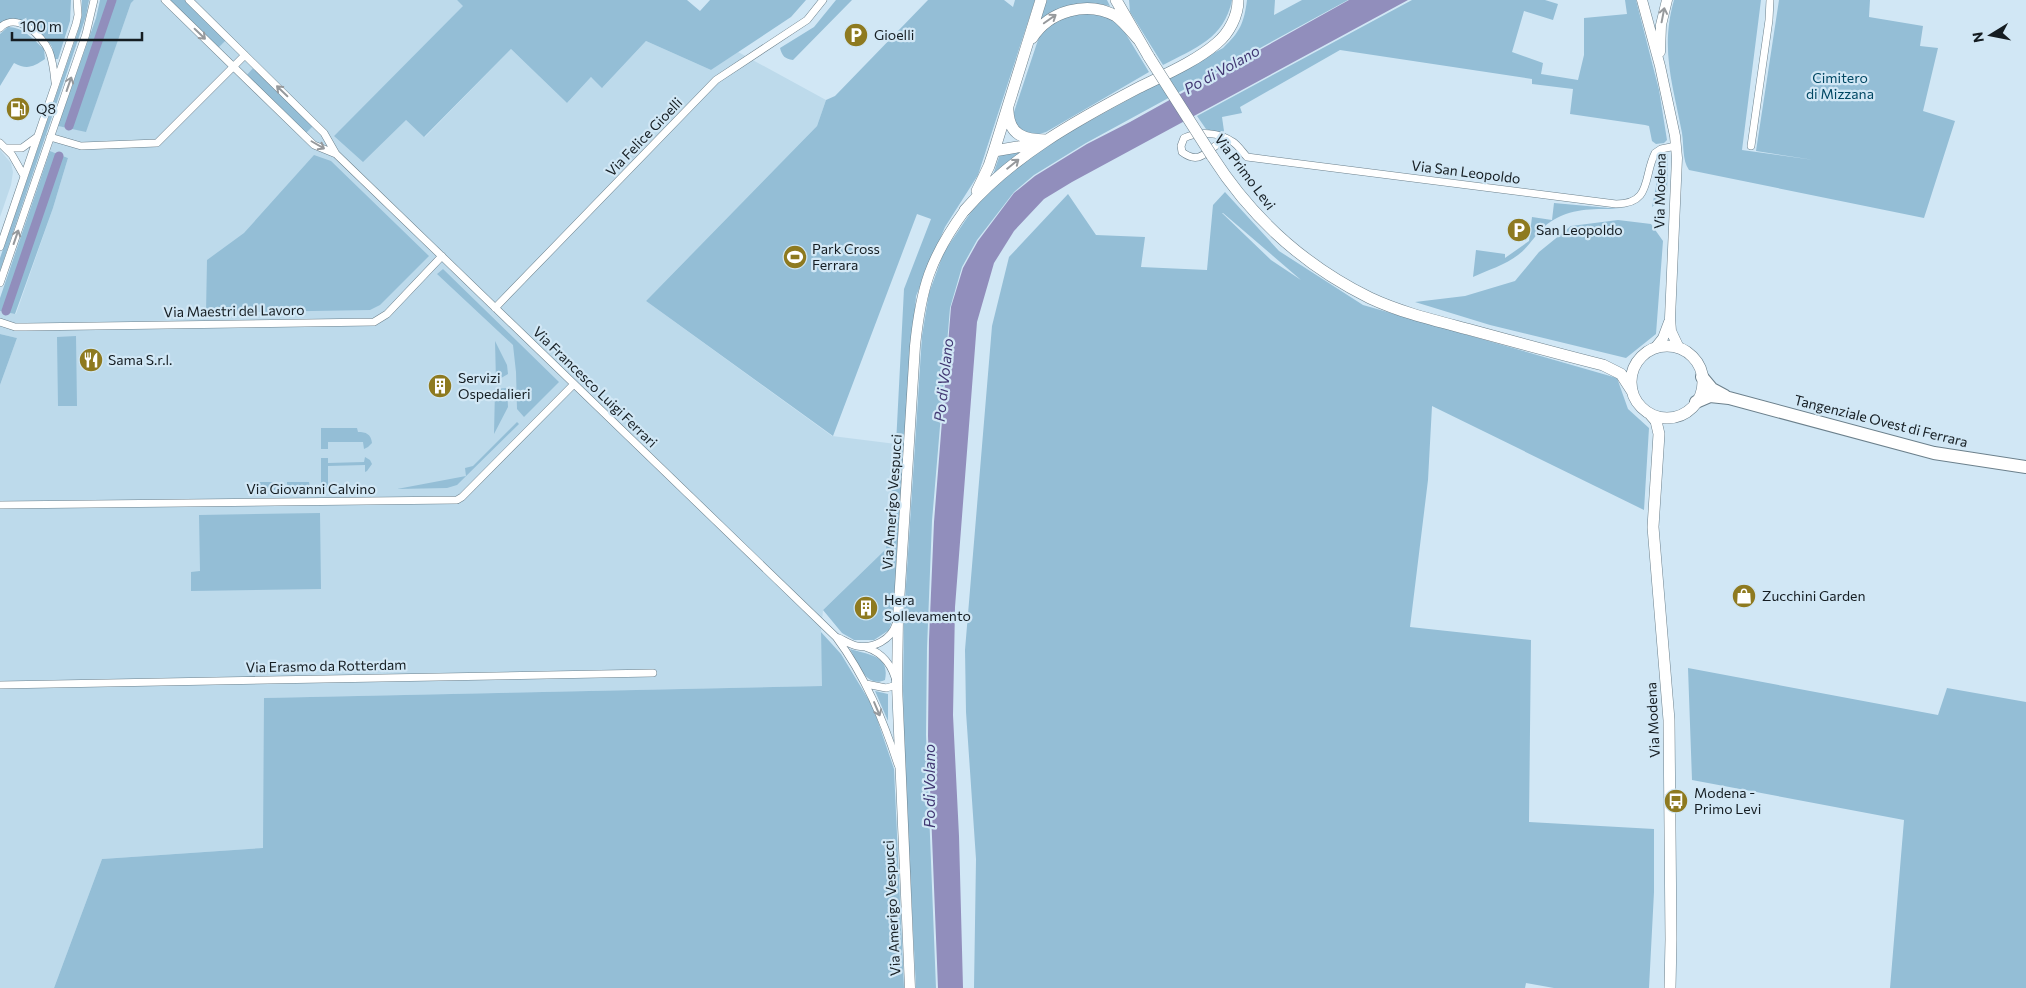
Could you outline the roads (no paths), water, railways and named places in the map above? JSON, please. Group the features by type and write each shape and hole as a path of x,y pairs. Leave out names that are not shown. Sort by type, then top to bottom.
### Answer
{"highway":[{"path":"1702,377 1712,389 1730,398"},
{"path":"1696,402 1710,396 1730,398"},
{"name":"Tangenziale Ovest di Ferrara","path":"1730,398 1934,453 2026,467"}],"main road":[{"path":"965,210 984,179 1041,0"},
{"name":"Via Primo Levi","path":"1116,0 1149,57 1238,193 1276,234 1315,265 1354,290 1414,315 1603,365"},
{"path":"1122,0 1123,13"},
{"path":"965,210 984,188 1017,160 1046,140 1180,66 1217,43 1227,32 1234,19 1238,0"},
{"name":"Via Modena","path":"1642,0 1660,66 1676,146 1677,181 1670,318 1671,331 1679,348"},
{"name":"Via Modena","path":"1660,66 1661,30 1667,0"},
{"path":"1023,58 1031,39 1046,21 1056,14 1077,8 1089,7 1108,12 1117,17 1138,39"},
{"path":"1008,108 1009,122 1019,135 1026,139 1046,140"},
{"path":"994,151 1027,146 1046,140"},
{"name":"Via Amerigo Vespucci","path":"910,988 897,685 898,619 918,316 924,284 933,262 942,243 965,210"},
{"name":"Via Modena","path":"1655,348 1663,338 1670,318"},
{"path":"1603,365 1621,374 1639,404 1650,414 1665,418 1676,417 1686,412 1696,402 1702,388 1702,377 1696,361 1689,353 1670,346 1655,348 1647,352 1638,361 1632,373 1632,391"},
{"path":"1603,365 1624,367 1638,361"},
{"name":"Via Modena","path":"1650,414 1658,427 1659,452 1653,527 1669,720 1670,988"},
{"name":"Via Modena","path":"1659,452 1665,430 1676,417"}],"street":[{"path":"0,246 76,24 78,15 76,0"},
{"path":"0,284 86,34 94,0"},
{"name":"Via Francesco Luigi Ferrari","path":"165,0 314,145 336,154"},
{"name":"Via Francesco Luigi Ferrari","path":"189,0 324,133 336,154 836,637 866,684 886,729 900,770"},
{"name":"Via Felice Gioelli","path":"495,308 716,80 807,20 823,0"},
{"path":"1751,146 1769,20 1770,0"},
{"path":"0,28 6,23 22,24 39,37 48,50 56,84"},
{"path":"50,137 80,146 157,144 245,55"},
{"name":"Via San Leopoldo","path":"1227,140 1217,142 1207,153 1198,158 1193,158 1182,152 1181,146 1184,138 1192,134 1208,133 1233,142 1247,157 1616,204 1631,202 1640,196 1655,153 1661,149 1676,146"},
{"path":"3,146 22,148 38,137"},
{"path":"3,146 18,164 24,176"},
{"name":"Via Maestri del Lavoro","path":"0,322 15,327 374,322 387,314 442,256"},
{"name":"Via Giovanni Calvino","path":"0,505 457,500 574,384"},
{"path":"865,647 875,645 890,636 895,629 898,619"},
{"name":"Via Francesco Luigi Ferrari","path":"836,637 855,646 865,647 881,653 895,676 897,685"},
{"name":"Via Erasmo da Rotterdam","path":"0,684 653,673"},
{"path":"866,684 886,688 897,685"}],"water":[{"name":"Po di Volano","path":"1349,0 1408,0 1044,199 1014,231 994,263 977,322 955,607 953,715 959,836 963,988 938,988 928,736 929,640 934,522 951,307 963,268 978,241 1014,193 1035,176 1087,144"}],"waterway":[{"path":"69,126 112,0"},
{"path":"6,311 59,156"}],"place":[{"name":"Gioelli","path":"856,35"},
{"name":"Q8","path":"18,109"},
{"name":"San Leopoldo","path":"1519,230"},
{"name":"Park Cross Ferrara","path":"795,257"},
{"name":"Sama S.r.l.","path":"91,360"},
{"name":"Servizi Ospedalieri","path":"440,386"},
{"name":"Zucchini Garden","path":"1744,596"},
{"name":"Hera Sollevamento","path":"866,608"},
{"name":"Modena - Primo Levi","path":"1676,801"}],"park label":[{"name":"Cimitero di Mizzana","path":"1840,86"}]}
